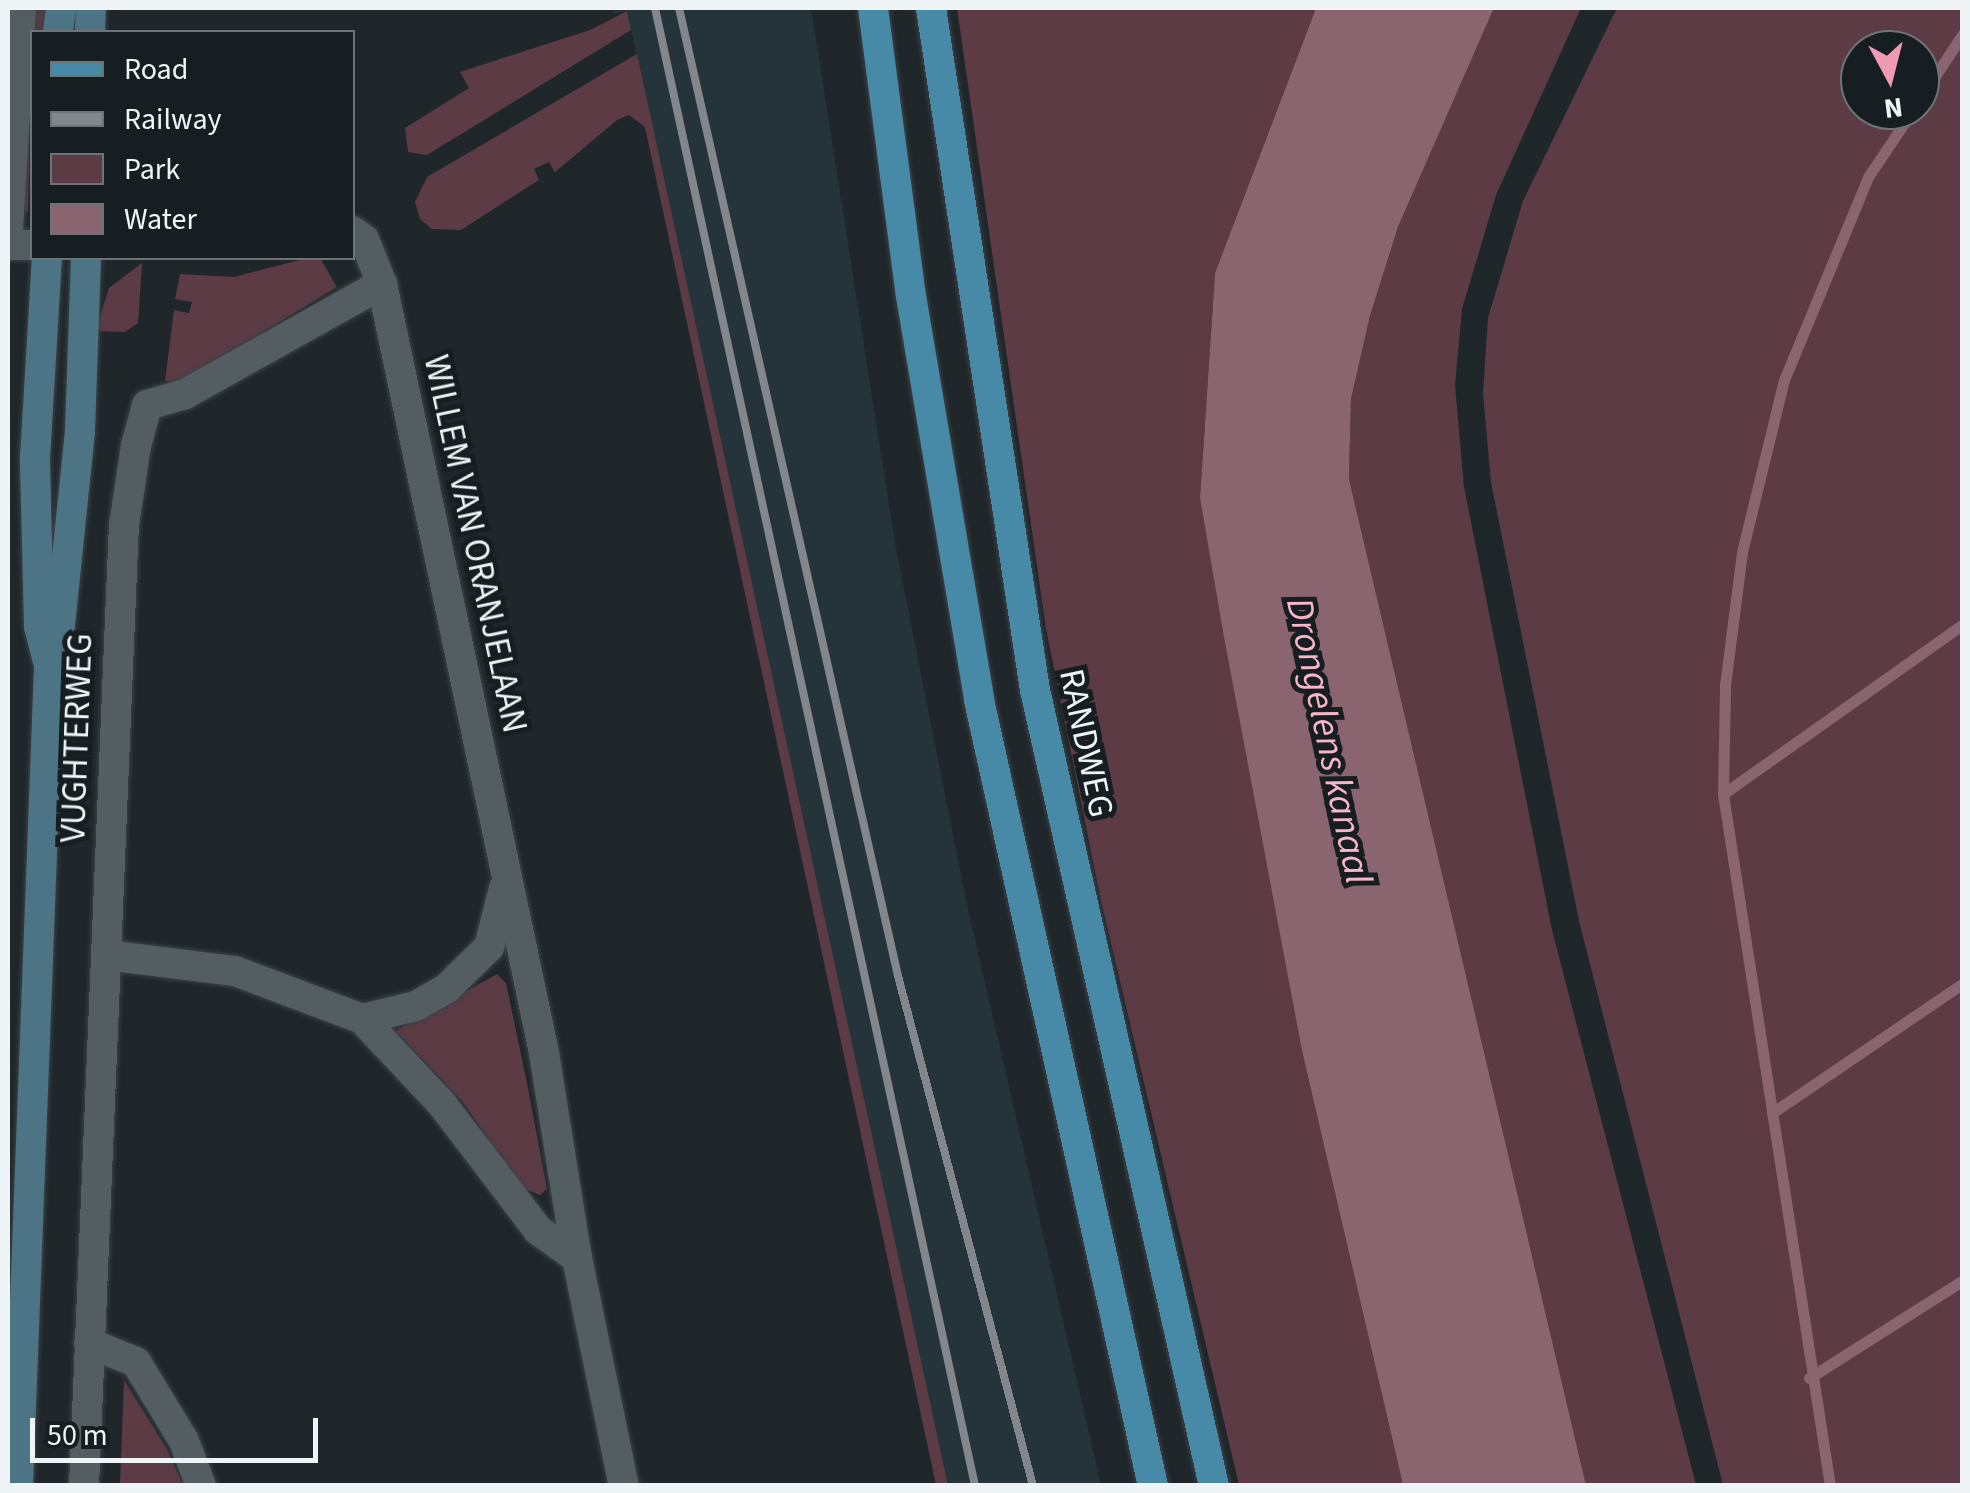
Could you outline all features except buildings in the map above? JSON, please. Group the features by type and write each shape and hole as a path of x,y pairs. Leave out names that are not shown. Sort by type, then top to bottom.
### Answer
{"main road":[{"path":"872,8 911,296 979,700 1152,1486"},
{"name":"RANDWEG","path":"931,8 1035,690 1214,1486"},
{"name":"VUGHTERWEG","path":"46,260 34,458 39,627 49,668"},
{"name":"VUGHTERWEG","path":"18,1486 49,668 60,626 78,450 86,260"}],"street":[{"path":"8,229 21,8"},
{"name":"WILLEM VAN ORANJELAAN","path":"355,233 364,239 382,284 544,1053 576,1258 624,1486"},
{"name":"VUGHTERWEG","path":"84,1486 124,526 147,405 185,394 382,284"},
{"name":"WILLEM VAN ORANJELAAN","path":"362,1019 416,1006 447,988 489,947 506,880"},
{"path":"106,955 235,970 362,1019 442,1104 538,1230 576,1258"},
{"path":"89,1343 136,1362 184,1441 202,1486"}],"shaded area":[{"path":"612,8 811,8 895,543 967,905 1101,1485 948,1485 627,11 613,14"}],"green space":[{"path":"28,8 49,8 46,30 30,30 28,212 22,209"},
{"path":"957,8 1316,8 1215,273 1200,498 1302,1051 1403,1485 1239,1485 1101,901 1046,629"},
{"path":"1494,8 1581,8 1496,195 1462,309 1455,385 1464,487 1552,930 1696,1485 1586,1485 1349,479 1351,399 1370,316 1398,227"},
{"path":"1617,8 1962,8 1962,1485 1723,1485 1579,921 1491,482 1483,393 1488,318 1523,201"},
{"path":"627,11 631,30 427,155 408,152 405,128 469,88 460,72 590,30"},
{"path":"637,54 948,1485 936,1485 645,127 629,115 617,120 555,172 549,162 534,169 539,180 461,230 432,229 420,219 415,202 427,177"},
{"path":"300,260 321,260 337,287 179,383 165,381 174,310 189,313 192,302 175,299 180,274 234,277"},
{"path":"142,263 138,323 125,332 95,331 109,288"},
{"path":"497,974 506,983 527,1083 547,1189 540,1195 521,1187 462,1101 395,1031"},
{"path":"124,1380 167,1449 183,1485 120,1485"}],"water":[{"name":"Drongelens kanaal","path":"1316,8 1494,8 1398,227 1370,316 1351,399 1349,479 1586,1485 1403,1485 1302,1051 1224,637 1200,498 1215,273"}],"waterway":[{"path":"1940,69 1962,35"},
{"path":"1830,1486 1723,794 1725,685 1742,552 1784,380 1868,177 1900,130"},
{"path":"1723,794 1962,625"},
{"path":"1772,1113 1962,984"},
{"path":"1809,1378 1962,1281"}],"railway":[{"path":"655,8 975,1486"},
{"path":"679,8 898,976 1033,1486"}]}
